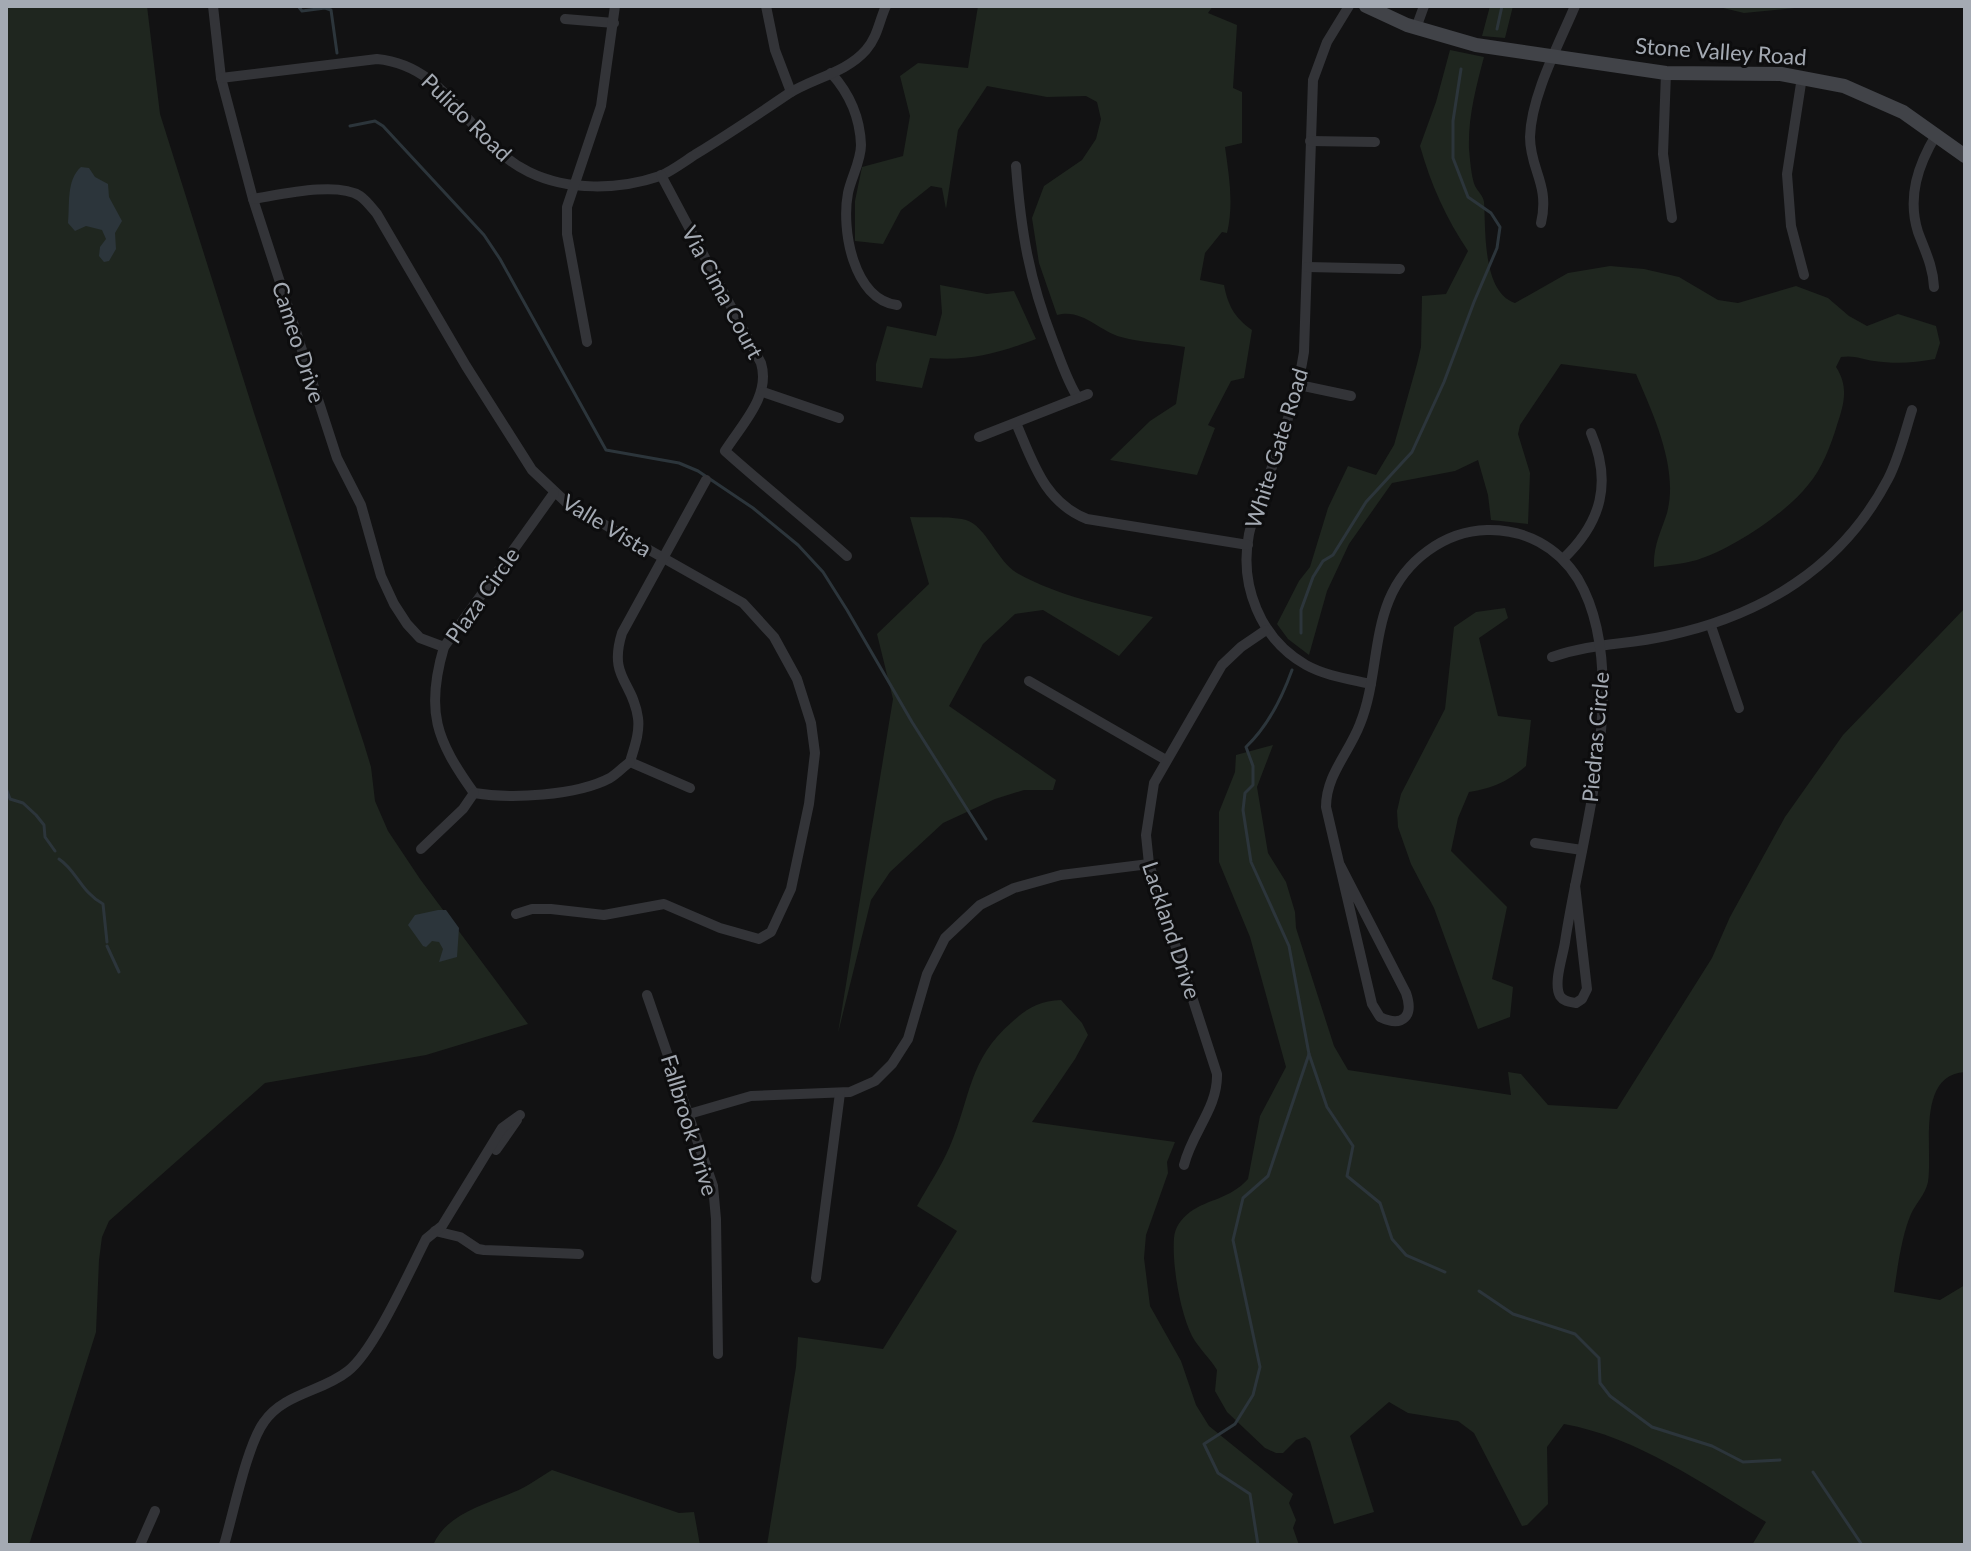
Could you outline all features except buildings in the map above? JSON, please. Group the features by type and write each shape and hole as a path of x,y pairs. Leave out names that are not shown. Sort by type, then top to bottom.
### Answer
{"street":[{"name":"Cameo Drive","path":"213,6 221,78 253,199 337,458 361,505 381,576 394,604 407,624 427,642 444,647"},
{"path":"587,342 567,234 567,207 601,106 615,6"},
{"path":"766,6 775,50 791,92"},
{"name":"Pulido Road","path":"221,78 377,59 398,61 420,71 435,83 513,163 531,173 573,186 628,183 661,175 791,92 854,61 875,38 886,6"},
{"name":"White Gate Road","path":"1349,6 1327,42 1311,94 1307,319 1299,385 1254,517 1246,567 1249,589 1266,630 1304,664 1331,675 1371,684"},
{"name":"Stone Valley Road","path":"1366,6 1416,28 1476,45 1666,73 1760,73 1802,77 1868,95 1903,112 1965,156"},
{"path":"1416,28 1424,6"},
{"path":"1541,223 1545,203 1533,154 1531,128 1535,107 1575,6"},
{"path":"565,19 614,23"},
{"path":"831,73 845,89 859,127 861,149 848,195 846,216 851,256 869,290 884,303 897,305"},
{"path":"1666,73 1663,154 1672,218"},
{"path":"1802,77 1787,174 1791,226 1804,275"},
{"path":"1934,287 1933,269 1917,229 1914,196 1920,164 1936,135"},
{"path":"1310,141 1375,142"},
{"path":"979,437 1083,396 1070,385 1027,264 1016,166"},
{"name":"Via Cima Court","path":"661,175 761,363 765,375 763,392"},
{"name":"Valle Vista","path":"253,199 326,190 345,190 360,196 371,207 507,434 532,470 568,504 743,603 774,637 797,679 811,723 815,753 798,861 791,889 771,932 759,939 738,934 664,904 604,915 551,909 532,909 516,914"},
{"path":"1307,267 1400,269"},
{"path":"1299,385 1351,396"},
{"path":"839,418 763,392 725,451 847,556"},
{"path":"1552,657 1600,644 1662,637 1711,626 1777,594 1832,557 1860,524 1890,476 1912,410"},
{"path":"1016,423 1045,486 1053,497 1076,515 1248,545"},
{"path":"1563,559 1585,536 1601,497 1602,475 1591,433"},
{"path":"421,849 463,809 474,793 497,797 571,790 611,777 630,762 638,734 638,718 618,671 618,647 622,633 706,480"},
{"name":"Plaza Circle","path":"474,793 442,742 436,720 436,676 444,647 554,493"},
{"name":"Piedras Circle","path":"1340,865 1410,1003 1408,1014 1401,1021 1380,1017 1372,1004 1326,807 1326,796 1333,776 1361,724 1383,621 1393,590 1411,565 1440,541 1464,532 1487,530 1518,533 1543,542 1563,559 1594,611 1600,644 1600,741 1575,885 1559,991 1564,1000 1576,1003 1587,989 1575,885"},
{"path":"1711,626 1739,708"},
{"name":"Lackland Drive","path":"1184,1165 1188,1150 1213,1104 1217,1074 1149,864 1146,835 1148,810 1154,783 1222,665 1266,630"},
{"path":"1029,681 1166,760"},
{"path":"630,762 690,788"},
{"path":"1535,843 1582,850"},
{"path":"689,1114 751,1096 850,1092 875,1081 892,1064 908,1039 927,974 945,938 980,905 1014,888 1061,875 1149,864"},
{"name":"Fallbrook Drive","path":"647,995 713,1186 718,1354"},
{"path":"816,1278 840,1093"},
{"path":"224,1545 254,1442 264,1422 289,1400 329,1383 353,1367 380,1325 426,1239 438,1229 502,1128 520,1115"},
{"path":"438,1229 460,1237 478,1249 579,1254"},
{"path":"140,1545 155,1511"}],"shaded area":[{"path":"6,6 147,6 160,114 255,416 364,744 371,767 375,801 388,831 420,879 528,1024 426,1055 265,1083 109,1221 102,1237 99,1260 96,1332 29,1545 6,1545"},
{"path":"978,6 1213,6 1208,13 1237,25 1233,88 1242,92 1242,143 1225,147 1230,190 1227,233 1222,232 1205,253 1200,280 1224,285 1233,311 1252,330 1244,378 1231,381 1208,425 1215,428 1197,475 1110,460 1150,421 1176,404 1185,347 1121,337 1082,317 1057,315 1039,263 1032,218 1044,186 1082,160 1096,139 1101,119 1097,102 1086,96 1047,97 987,86 958,130 946,209 942,188 931,186 901,210 883,244 855,241 855,201 862,167 903,156 910,116 900,76 918,63 968,68"},
{"path":"1490,6 1513,6 1505,38 1482,36"},
{"path":"1715,6 1815,6 1744,13"},
{"path":"1450,50 1484,57 1471,114 1469,149 1474,182 1484,202 1491,274 1504,297 1515,303 1568,273 1610,266 1644,269 1679,277 1718,300 1738,303 1796,286 1828,298 1867,326 1898,314 1936,326 1940,343 1935,359 1889,363 1841,357 1836,367 1844,389 1842,410 1826,456 1808,485 1772,519 1726,548 1697,560 1654,567 1656,546 1667,513 1670,478 1662,442 1636,374 1561,364 1520,425 1518,434 1530,473 1528,524 1491,520 1478,460 1455,471 1392,483 1349,544 1327,591 1309,655 1288,639 1277,624 1299,581 1310,567 1328,508 1348,466 1376,475 1394,445 1421,347 1422,296 1446,294 1468,251 1440,201 1420,146"},
{"path":"81,167 89,168 95,177 108,184 109,197 122,221 115,233 116,249 109,261 104,262 99,256 100,247 106,239 102,230 86,226 75,231 68,223 71,186"},
{"path":"940,285 987,294 1014,291 1036,339 984,355 930,358 922,388 876,381 876,364 887,326 936,336 942,313"},
{"path":"910,517 966,520 980,529 1017,573 1066,594 1153,617 1119,656 1043,610 1015,614 983,644 949,706 1056,780 1053,790 1024,790 995,799 943,823 890,872 871,900 838,1033 893,699 877,634 929,584"},
{"path":"1505,608 1508,618 1479,638 1498,716 1531,720 1526,766 1499,784 1469,792 1458,818 1451,851 1507,907 1492,979 1513,987 1510,1017 1478,1029 1434,908 1411,864 1398,827 1397,811 1401,794 1445,709 1454,627 1476,612"},
{"path":"1965,608 1965,1072 1950,1076 1939,1086 1933,1099 1928,1182 1908,1222 1894,1292 1940,1300 1965,1285 1965,1545 1752,1545 1766,1522 1643,1451 1618,1439 1564,1424 1547,1447 1548,1504 1527,1525 1522,1526 1474,1433 1458,1421 1408,1413 1389,1402 1350,1436 1374,1512 1334,1524 1310,1441 1305,1437 1296,1440 1283,1453 1276,1453 1265,1448 1227,1412 1215,1391 1217,1370 1195,1341 1188,1326 1176,1275 1174,1238 1177,1227 1190,1212 1234,1191 1248,1179 1260,1116 1286,1067 1250,937 1219,862 1219,812 1235,772 1236,755 1273,745 1257,787 1268,853 1286,882 1295,912 1296,928 1334,1046 1348,1070 1511,1095 1508,1072 1521,1074 1548,1105 1617,1109 1712,958 1730,917 1785,817 1843,735"},
{"path":"446,910 459,928 457,957 439,962 443,949 439,942 432,941 423,946 408,925 415,915"},
{"path":"1061,1000 1082,1023 1088,1035 1032,1122 1175,1142 1167,1162 1168,1173 1146,1235 1144,1258 1150,1306 1181,1361 1196,1405 1209,1426 1293,1494 1289,1503 1296,1520 1293,1528 1299,1545 767,1545 796,1367 798,1337 883,1349 957,1231 917,1206 950,1146 979,1065 998,1036 1018,1017 1040,1004"},
{"path":"552,1470 679,1513 694,1512 700,1545 433,1545 447,1525 457,1518 519,1490"}],"waterway":[{"path":"298,6 302,11 331,10 337,53"},
{"path":"1497,29 1502,6"},
{"path":"1301,633 1301,610 1313,577 1323,561 1333,555 1366,502 1412,452 1444,382 1497,248 1500,227 1491,213 1468,197 1453,158 1453,121 1461,69"},
{"path":"350,126 375,121 383,126 484,235 606,450 679,463 698,471 753,508 798,545 823,572 986,839"},
{"path":"1292,670 1273,712 1246,747 1253,766 1253,785 1245,793 1243,810 1251,862 1289,946 1309,1054 1327,1107 1353,1146 1347,1176 1380,1203 1392,1239 1406,1255 1445,1272"},
{"path":"6,788 10,799 23,803 44,825 45,837 55,851"},
{"path":"59,859 89,894 103,904 107,942"},
{"path":"107,946 119,972"},
{"path":"1258,1545 1250,1494 1218,1473 1204,1444 1235,1424 1253,1395 1260,1367 1233,1240 1243,1198 1268,1176 1309,1054"},
{"path":"1479,1291 1513,1314 1575,1334 1599,1358 1600,1383 1610,1396 1652,1427 1712,1446 1743,1462 1780,1460"},
{"path":"1813,1472 1862,1545"}]}
